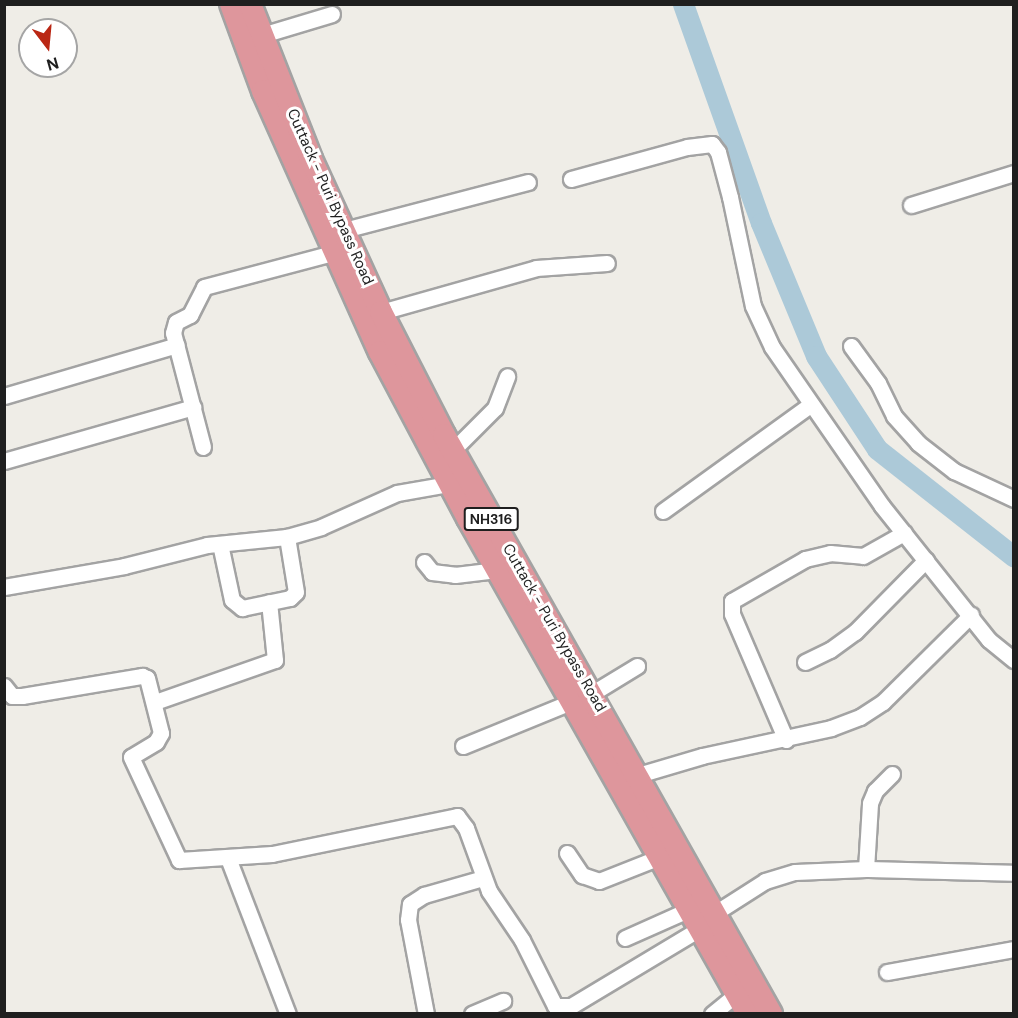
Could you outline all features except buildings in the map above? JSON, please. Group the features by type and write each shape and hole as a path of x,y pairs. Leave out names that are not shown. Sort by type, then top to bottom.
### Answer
{"highway":[{"name":"Cuttack - Puri Bypass Road","path":"231,4 263,91 333,253 449,484 498,570 582,697 638,775 743,1004"},
{"name":"Cuttack - Puri Bypass Road","path":"250,4 344,230 381,312 582,697 660,857 771,1014"}],"street":[{"path":"262,35 332,14"},
{"path":"571,179 687,147 712,144 718,152 730,197 753,306 772,347 810,405 904,533 989,640 1014,660"},
{"path":"911,205 1013,173"},
{"path":"344,230 528,182"},
{"path":"203,447 173,327 194,309 197,295 204,287 333,253"},
{"path":"381,312 536,268 607,262"},
{"path":"4,396 177,345"},
{"path":"851,346 878,383 894,416 918,443 954,471 1014,499"},
{"path":"453,450 495,408 507,376"},
{"path":"663,511 810,405"},
{"path":"4,461 193,406"},
{"path":"4,587 220,544 287,537 397,493 449,484"},
{"path":"786,740 732,614 732,602 805,559 830,553 863,556 904,533"},
{"path":"220,544 234,604 242,608 269,602 296,592 287,537"},
{"path":"805,662 830,650 855,632 926,560"},
{"path":"424,562 432,572 455,576 498,570"},
{"path":"155,702 275,660 269,602"},
{"path":"638,775 684,760 786,740 831,728 883,702 971,615"},
{"path":"463,746 582,697 637,666"},
{"path":"4,686 12,696 22,696 141,676 151,687 161,734 156,742 131,757 174,855 189,862 319,847 457,816 466,828 483,878 522,940 555,1006 563,1008 702,917 779,876 867,869 1014,873"},
{"path":"867,869 870,803 892,774"},
{"path":"567,853 582,874 599,881 660,857"},
{"path":"228,858 288,1014"},
{"path":"426,1014 408,920 410,904 424,895 483,878"},
{"path":"625,938 702,917"},
{"path":"887,972 1014,949"},
{"path":"472,1014 503,1001"},
{"path":"712,1014 743,1004"}],"waterway":[{"path":"683,4 761,223 816,356 877,449 1014,557"}]}
